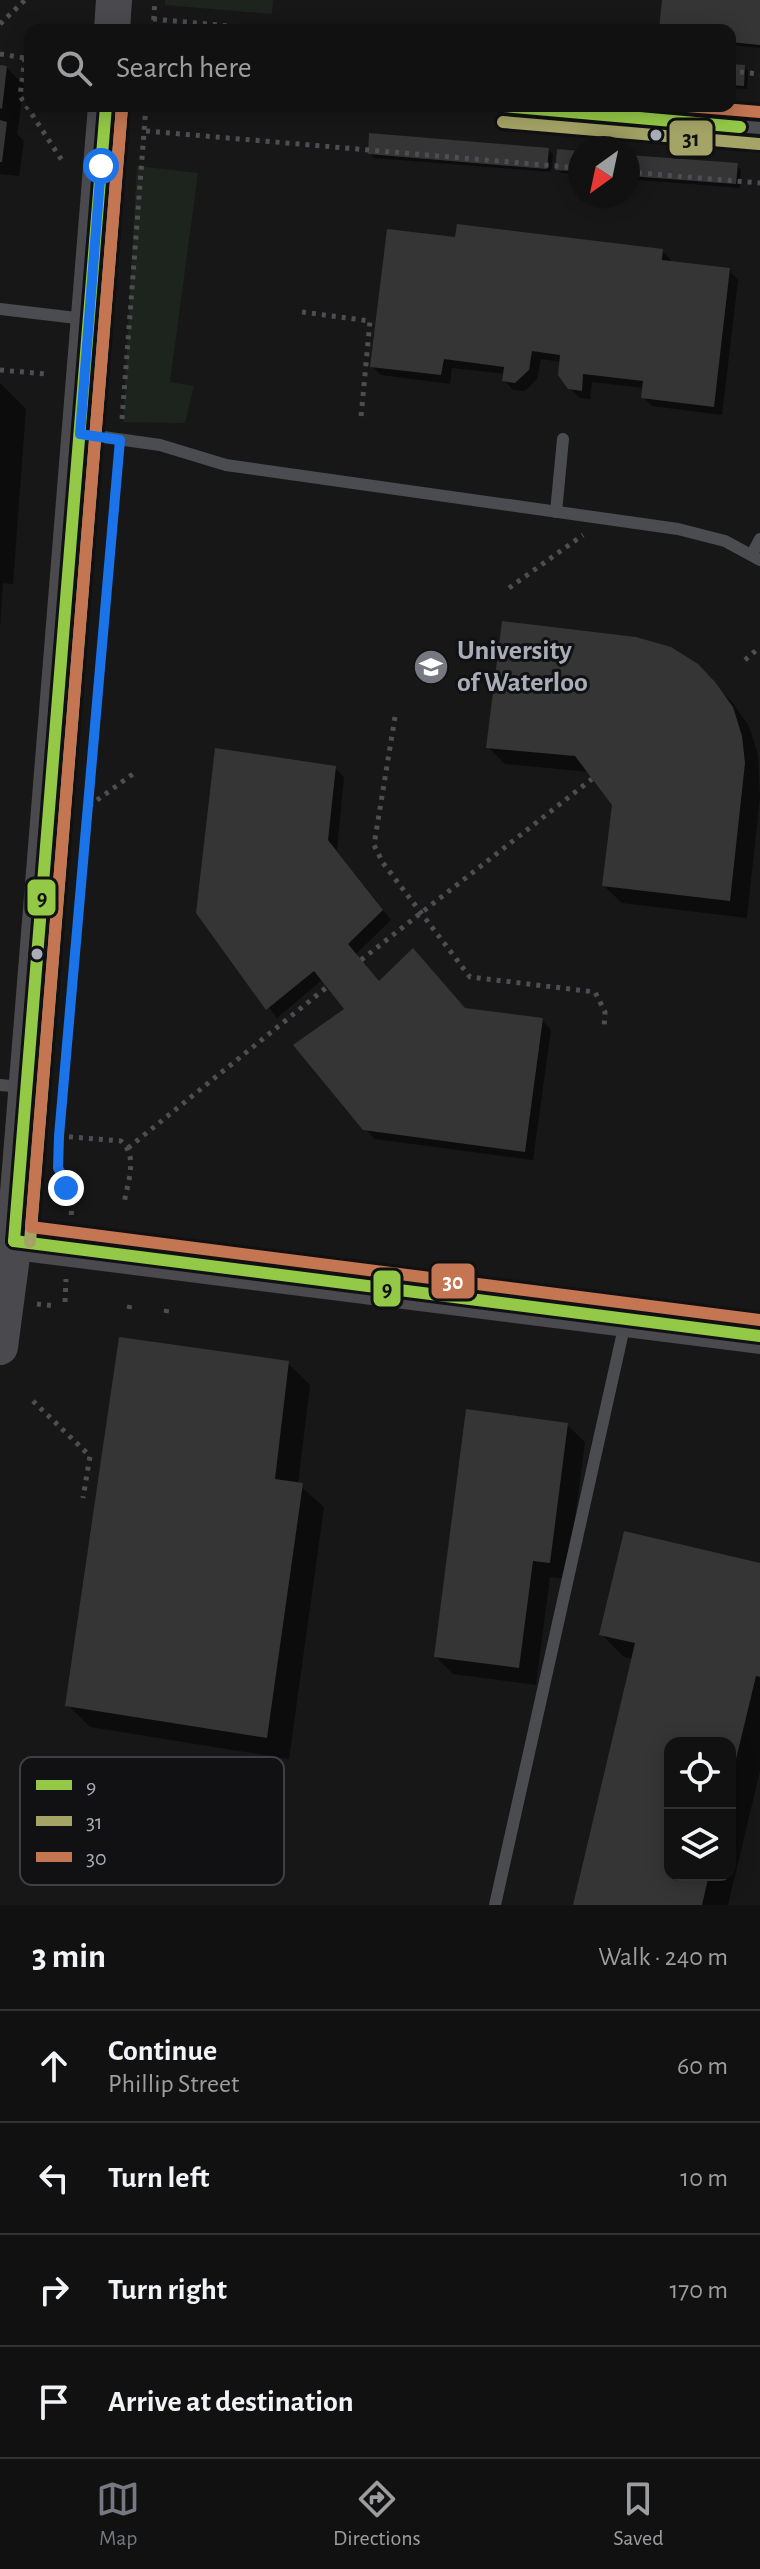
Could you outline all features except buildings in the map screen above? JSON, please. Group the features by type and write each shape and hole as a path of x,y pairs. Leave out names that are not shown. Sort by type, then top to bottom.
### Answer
{"street":[{"path":"112,24 114,0"},
{"path":"0,1347 13,1086 80,434 106,112"},
{"path":"7,1240 760,1336"}],"lane":[{"path":"574,112 760,128"},
{"path":"0,309 89,319"},
{"path":"80,434 160,445 226,465 678,529 725,541 756,557 760,539"},
{"path":"556,512 563,439"},
{"path":"495,1905 626,1320"}],"path":[{"path":"0,24 25,0"},
{"path":"153,24 155,0"},
{"path":"0,54 24,57"},
{"path":"736,72 760,74"},
{"path":"24,77 20,96 24,102"},
{"path":"30,112 63,162"},
{"path":"70,1190 58,1168 59,1136 146,112"},
{"path":"146,131 568,167"},
{"path":"640,173 760,183"},
{"path":"302,312 370,321 361,417"},
{"path":"0,370 46,374"},
{"path":"509,588 606,519"},
{"path":"745,660 760,647"},
{"path":"395,717 374,845 383,863 470,977 595,992 605,1012 604,1030"},
{"path":"88,806 137,771"},
{"path":"361,960 592,779"},
{"path":"128,1148 327,987"},
{"path":"59,1136 121,1141 128,1148 132,1156 124,1204"},
{"path":"33,1401 90,1456 83,1498"}],"shaded area":[{"path":"165,0 273,0 272,14 165,5"},
{"path":"137,166 198,173 170,382 194,386 185,423 123,422"}],"transit line":[{"name":"30","path":"736,110 760,112"},
{"name":"9","path":"14,1241 106,112"},
{"name":"31","path":"30,1242 122,112"},
{"name":"30","path":"122,112 31,1227 760,1320"},
{"name":"9","path":"571,112 740,127"},
{"name":"31","path":"503,122 759,144"},
{"name":"9","path":"14,1241 760,1336"}],"place":[{"name":"University of Waterloo","path":"431,667"}],"route":[{"path":"66,1188 70,1189 58,1168 59,1136 120,440 80,434 101,166"}]}
